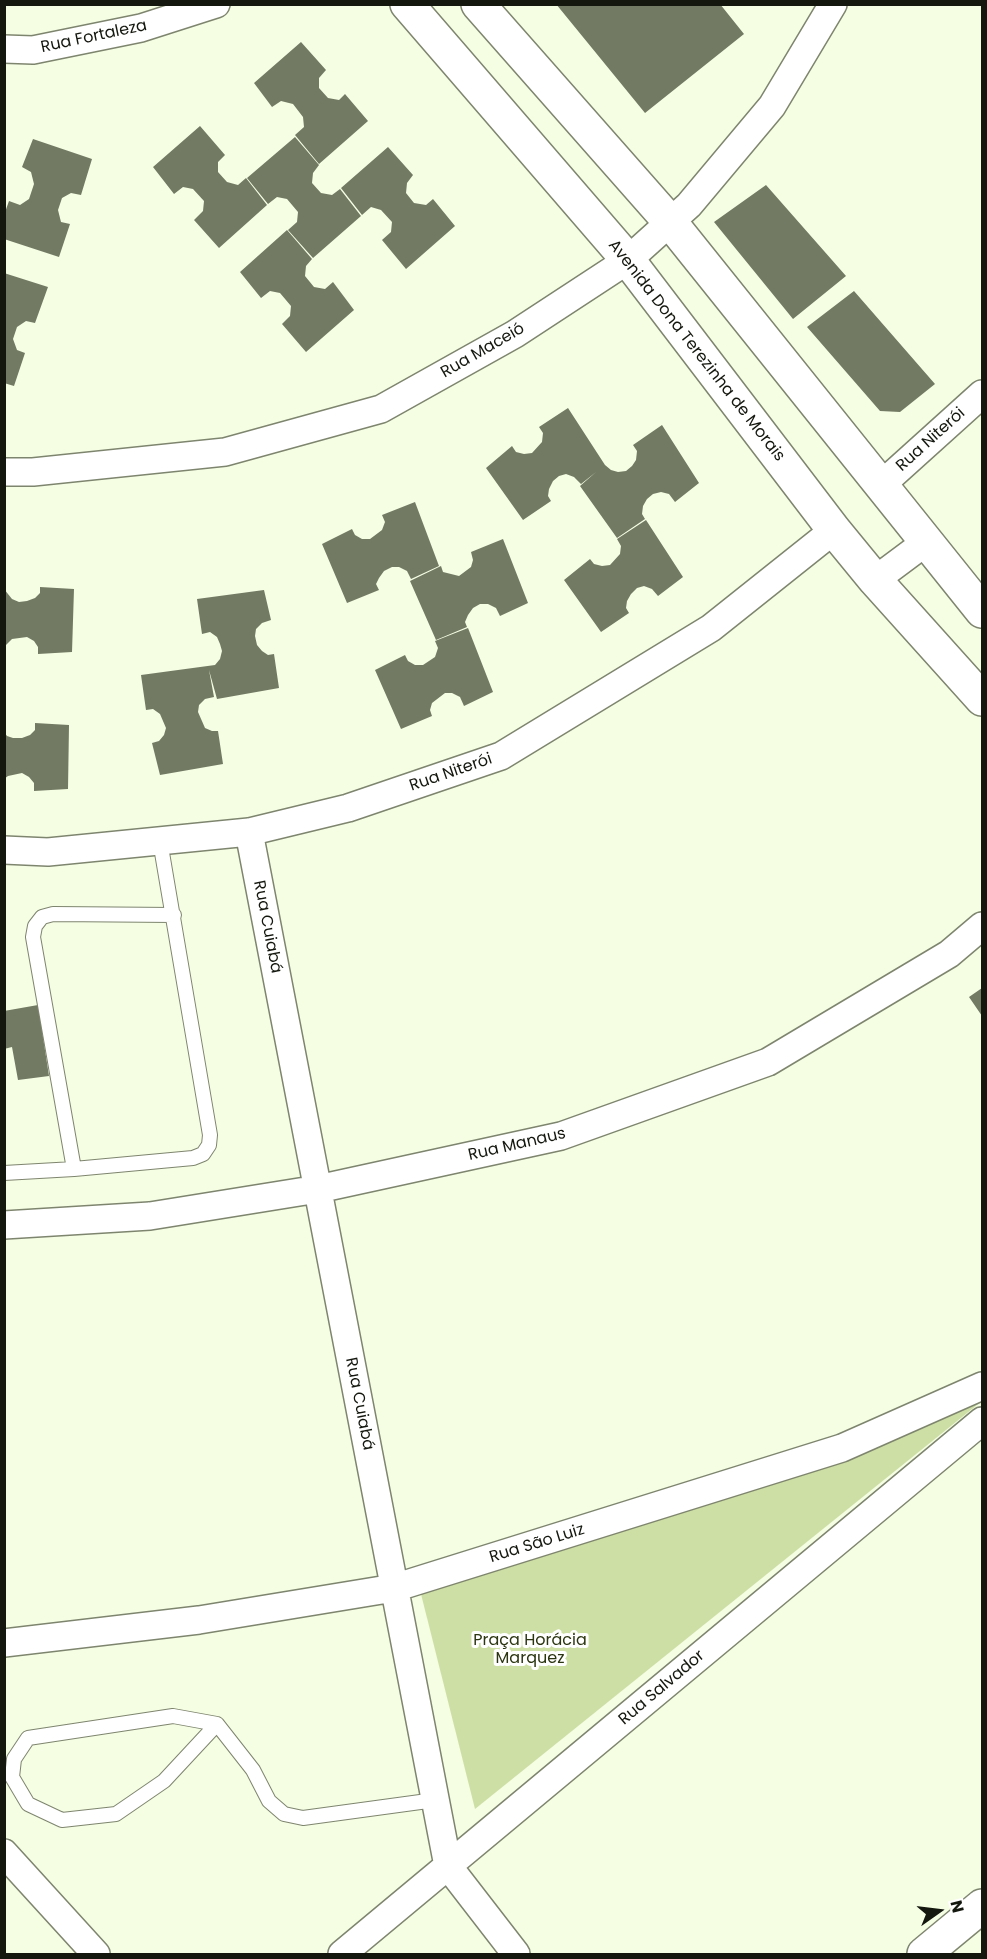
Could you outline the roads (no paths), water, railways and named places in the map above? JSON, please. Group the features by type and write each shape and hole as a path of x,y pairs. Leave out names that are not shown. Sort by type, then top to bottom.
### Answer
{"main road":[{"name":"Avenida Dona Terezinha de Morais","path":"407,4 628,260 834,530 875,580 982,699"},
{"path":"478,4 671,223 982,611"},
{"path":"924,1954 982,1906"}],"street":[{"name":"Rua Fortaleza","path":"4,49 33,50 141,28 216,4"},
{"name":"Rua Maceió","path":"4,472 33,472 225,452 381,409 515,334 628,260 689,205 772,106 833,4"},
{"name":"Rua Niterói","path":"880,486 982,394"},
{"name":"Rua Niterói","path":"4,850 48,852 249,832 348,808 501,756 711,628 834,530"},
{"path":"875,580 926,542"},
{"name":"Rua Cuiabá","path":"249,832 448,1866 516,1954"},
{"name":"Rua Manaus","path":"4,1225 150,1216 318,1189 561,1136 768,1062 949,954 982,926"},
{"name":"Rua São Luiz","path":"4,1643 199,1620 394,1588 842,1448 982,1386"},
{"name":"Rua Salvador","path":"342,1954 982,1421"},
{"name":"Rua São Luiz","path":"4,1625 74,1634"},
{"path":"4,1853 96,1954"}],"lane":[{"path":"4,1173 193,1158 203,1154 209,1145 210,1135 160,841"},
{"path":"74,1169 33,937 35,926 42,917 53,914 174,915"},
{"path":"217,1724 164,1782 116,1814 62,1820 28,1804 12,1777 14,1759 28,1738 173,1716 217,1724 253,1770 269,1801 284,1814 303,1818 435,1800"}],"park label":[{"name":"Praça Horácia Marquez","path":"530,1650"}]}
